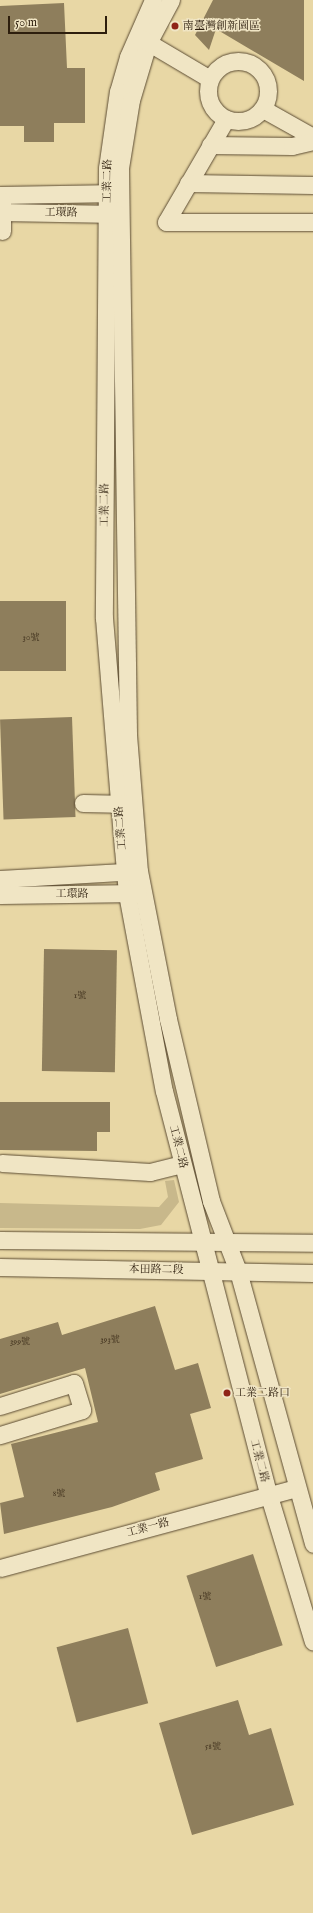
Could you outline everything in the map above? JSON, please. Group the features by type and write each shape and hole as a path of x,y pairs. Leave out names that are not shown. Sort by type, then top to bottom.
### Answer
{"street":[{"name":"工業二路","path":"153,0 143,40 120,168 114,193 114,308 106,392 104,618 126,804 132,872 152,1026 182,1164 208,1271 268,1496 313,1642"},
{"name":"工業二路","path":"143,40 171,0"},
{"path":"143,40 210,79"},
{"path":"232,62 251,64 265,79 268,89 263,108 246,120 226,119 211,106 208,97 210,79 223,65 232,62"},
{"path":"263,108 313,137"},
{"path":"226,119 166,222 313,222"},
{"path":"210,145 292,146 313,141"},
{"path":"188,183 313,184"},
{"name":"工環路","path":"1,195 114,193"},
{"path":"1,195 2,231"},
{"name":"工環路","path":"1,212 115,214"},
{"name":"工業二路","path":"114,308 123,392 128,735 126,804"},
{"path":"106,392 123,392"},
{"path":"105,465 124,465"},
{"path":"104,574 126,576"},
{"path":"83,803 126,804"},
{"name":"工環路","path":"0,879 132,872"},
{"name":"工業二路","path":"135,893 170,1023 211,1201 238,1271 296,1488 313,1544"},
{"name":"工環路","path":"0,895 135,893"},
{"path":"152,1026 170,1023"},
{"path":"2,1163 150,1172 182,1164"},
{"path":"0,1240 313,1243"},
{"name":"本田路二段","path":"0,1267 313,1273"},
{"path":"0,1406 74,1383 82,1410 0,1435"},
{"name":"工業一路","path":"0,1568 296,1488"}],"shaded area":[{"path":"174,1180 179,1202 161,1225 140,1229 0,1228 0,1203 159,1207 168,1197 165,1181"}],"building":[{"path":"213,0 304,0 304,81 216,29 209,50 195,35"},
{"path":"64,3 67,68 85,68 85,123 54,123 54,142 24,142 24,126 0,126 0,6"},
{"path":"0,601 66,601 66,671 0,671"},
{"path":"72,717 75,817 4,819 0,720"},
{"path":"44,949 117,950 115,1072 42,1071"},
{"path":"0,1102 110,1102 110,1132 97,1132 97,1151 0,1150"},
{"path":"155,1306 175,1370 198,1363 211,1408 190,1414 203,1459 155,1473 160,1490 112,1507 4,1534 0,1503 24,1497 11,1444 98,1422 85,1368 0,1394 0,1339 58,1322 62,1335"},
{"path":"253,1554 283,1645 216,1667 186,1576"},
{"path":"128,1628 148,1703 77,1722 57,1647"},
{"path":"238,1700 249,1735 271,1728 294,1805 192,1835 159,1723"}],"place":[{"name":"南臺灣創新園區","path":"175,26"},
{"name":"工業二路口","path":"227,1393"}]}
